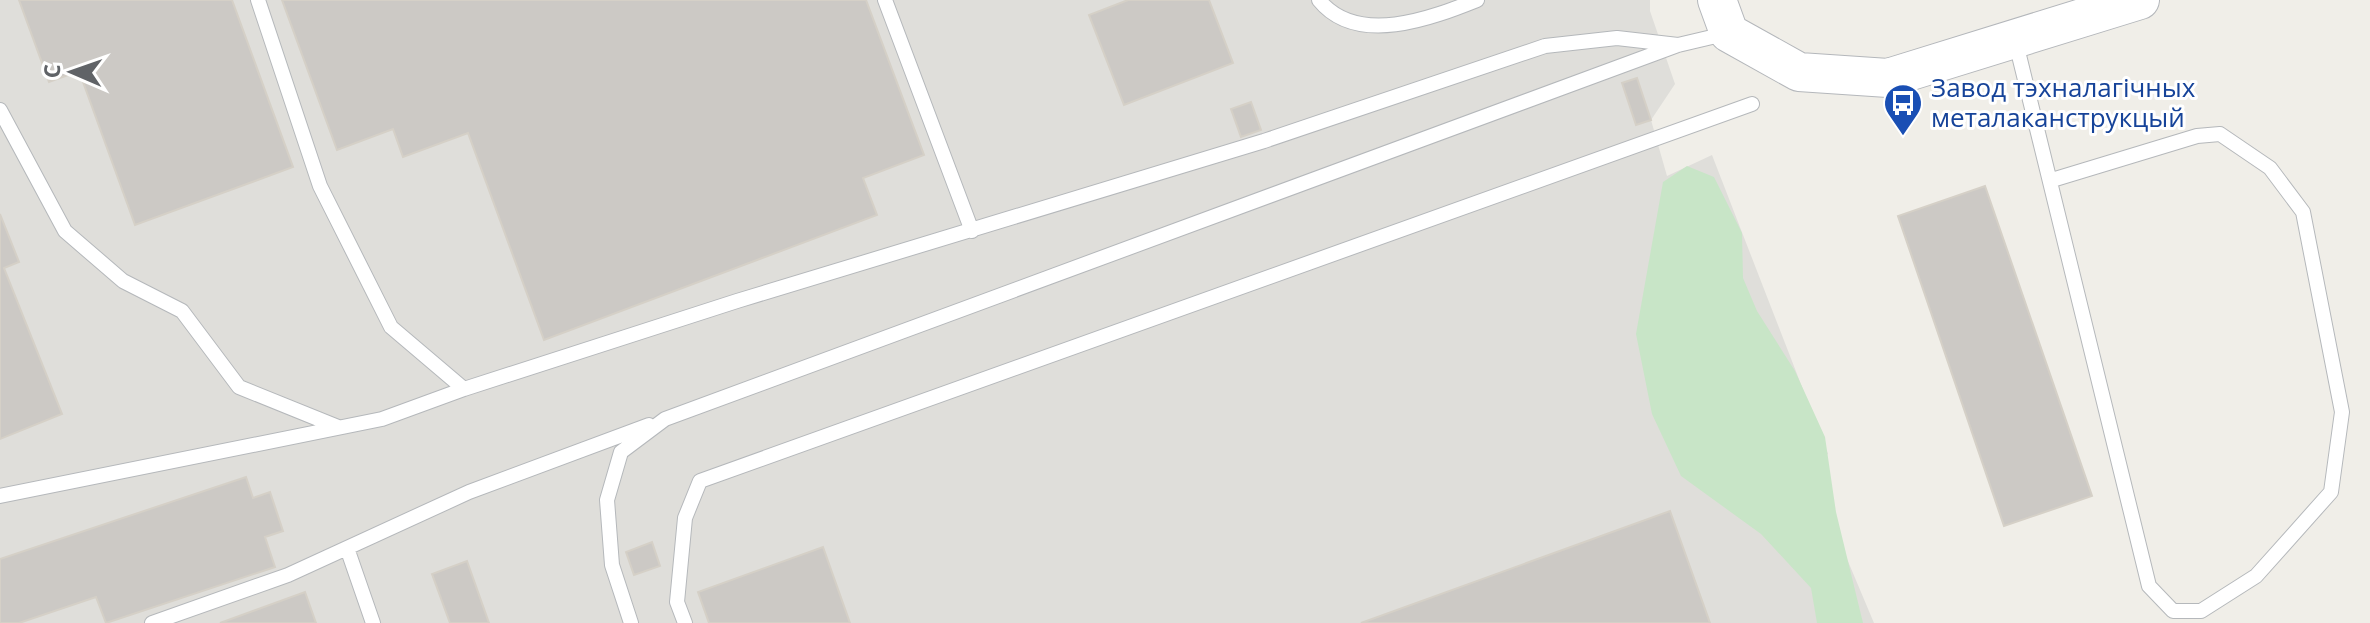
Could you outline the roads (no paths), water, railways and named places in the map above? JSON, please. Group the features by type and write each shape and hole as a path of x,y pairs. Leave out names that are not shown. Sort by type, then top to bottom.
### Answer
{"street":[{"path":"1723,17 1799,72 1888,78 2140,0"}],"lane":[{"path":"258,0 320,186 391,327 464,389"},
{"path":"885,0 972,231"},
{"path":"1319,0 1327,10 1353,21 1394,26 1426,20 1477,0"},
{"path":"152,623 288,575 469,492 1678,45 1723,17"},
{"path":"0,496 382,419 464,389 737,301 1264,141 1545,46 1617,38 1678,45"},
{"path":"2015,39 2149,586 2173,611 2201,611 2256,576 2331,492 2342,412 2303,212 2270,168 2220,134 2197,136 2052,180"},
{"path":"685,623 677,602 685,518 700,481 1752,104"},
{"path":"0,110 65,231 123,281 182,311 239,387 338,428"},
{"path":"631,623 612,565 607,500 621,452 665,419"},
{"path":"347,548 373,623"}],"place":[{"name":"Завод тэхналагічных металаканструкцый","path":"1903,137"}]}
